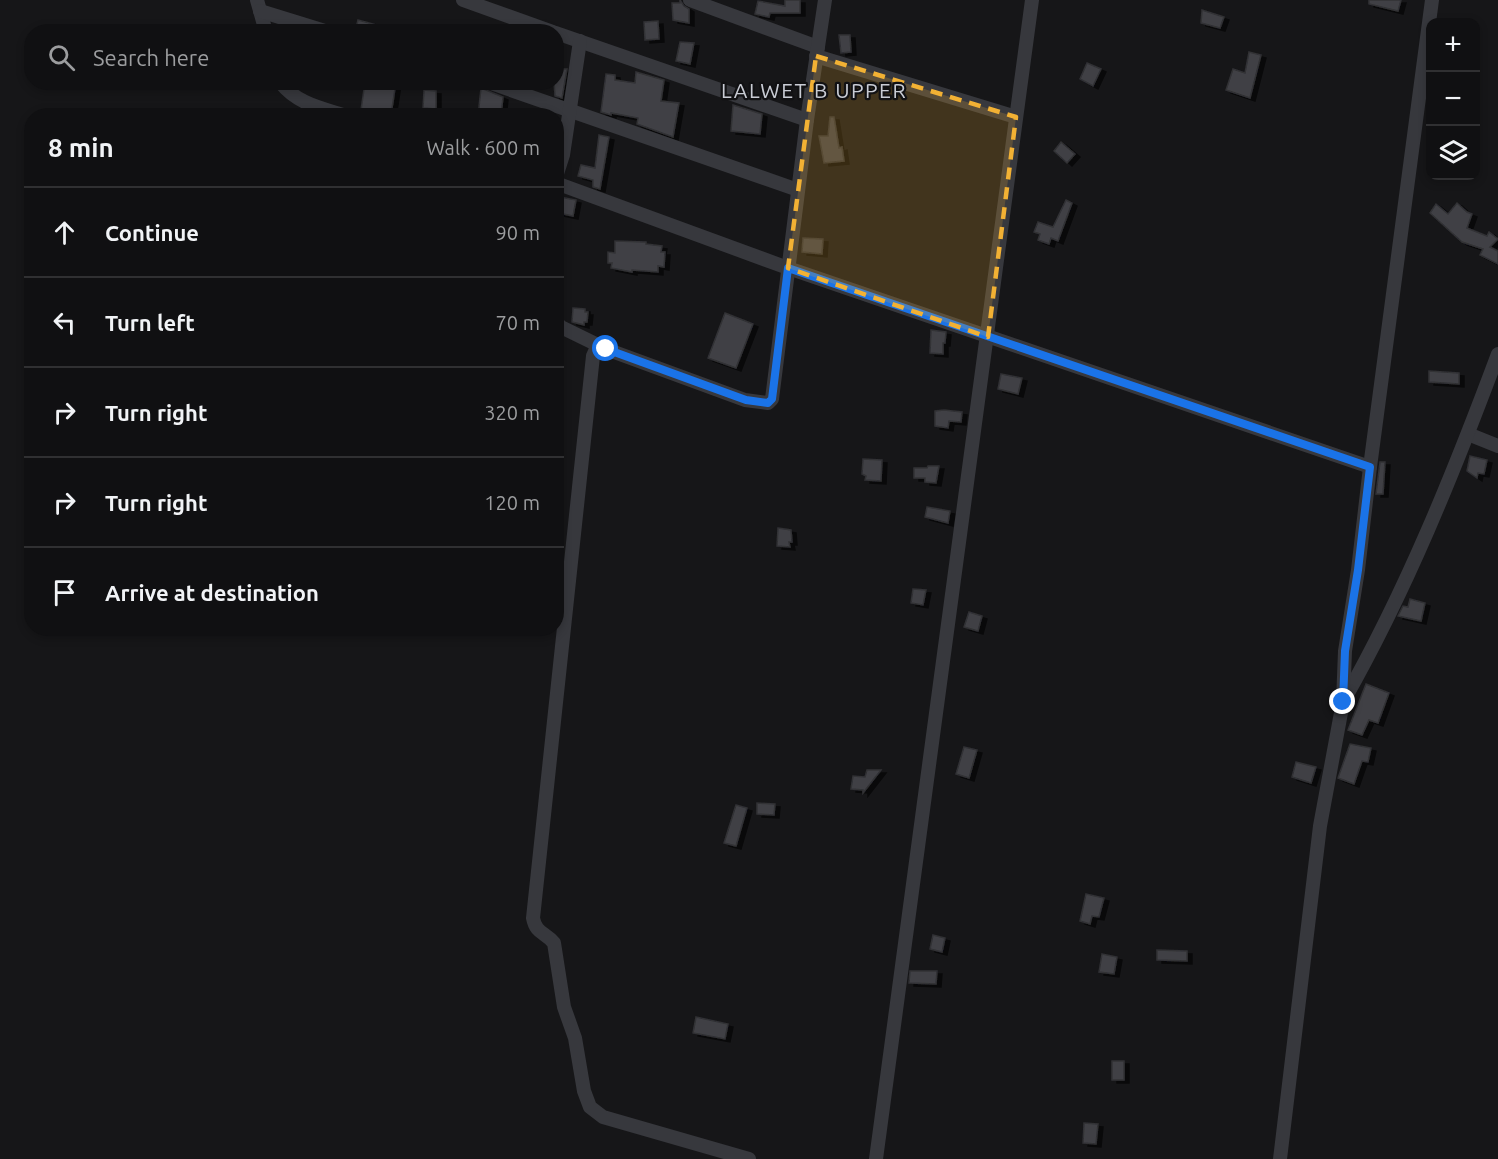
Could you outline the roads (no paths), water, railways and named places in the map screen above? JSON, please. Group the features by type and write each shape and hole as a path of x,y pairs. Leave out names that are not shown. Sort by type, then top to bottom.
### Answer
{"street":[{"path":"463,0 532,24"},
{"path":"690,0 817,51 1016,117"},
{"path":"564,328 598,345 746,400 768,403 772,399 807,120 825,0"},
{"path":"876,1159 1032,0"},
{"path":"1280,1159 1320,826 1343,702 1345,651 1358,570 1432,0"},
{"path":"259,6 264,24"},
{"path":"259,6 307,24"},
{"path":"564,35 807,120"},
{"path":"564,146 580,41"},
{"path":"286,90 303,102 321,108"},
{"path":"509,90 557,108"},
{"path":"564,110 652,138 798,190"},
{"path":"564,186 788,268 1370,467"},
{"path":"564,628 593,356 598,345"},
{"path":"1343,702 1371,653 1468,434 1498,354"},
{"path":"1468,434 1498,446"},
{"path":"563,636 533,918 538,931 554,943 564,1007 575,1038 584,1091 590,1107 603,1117 749,1159"}],"district":[{"name":"LALWET B UPPER","path":"814,90"}]}
